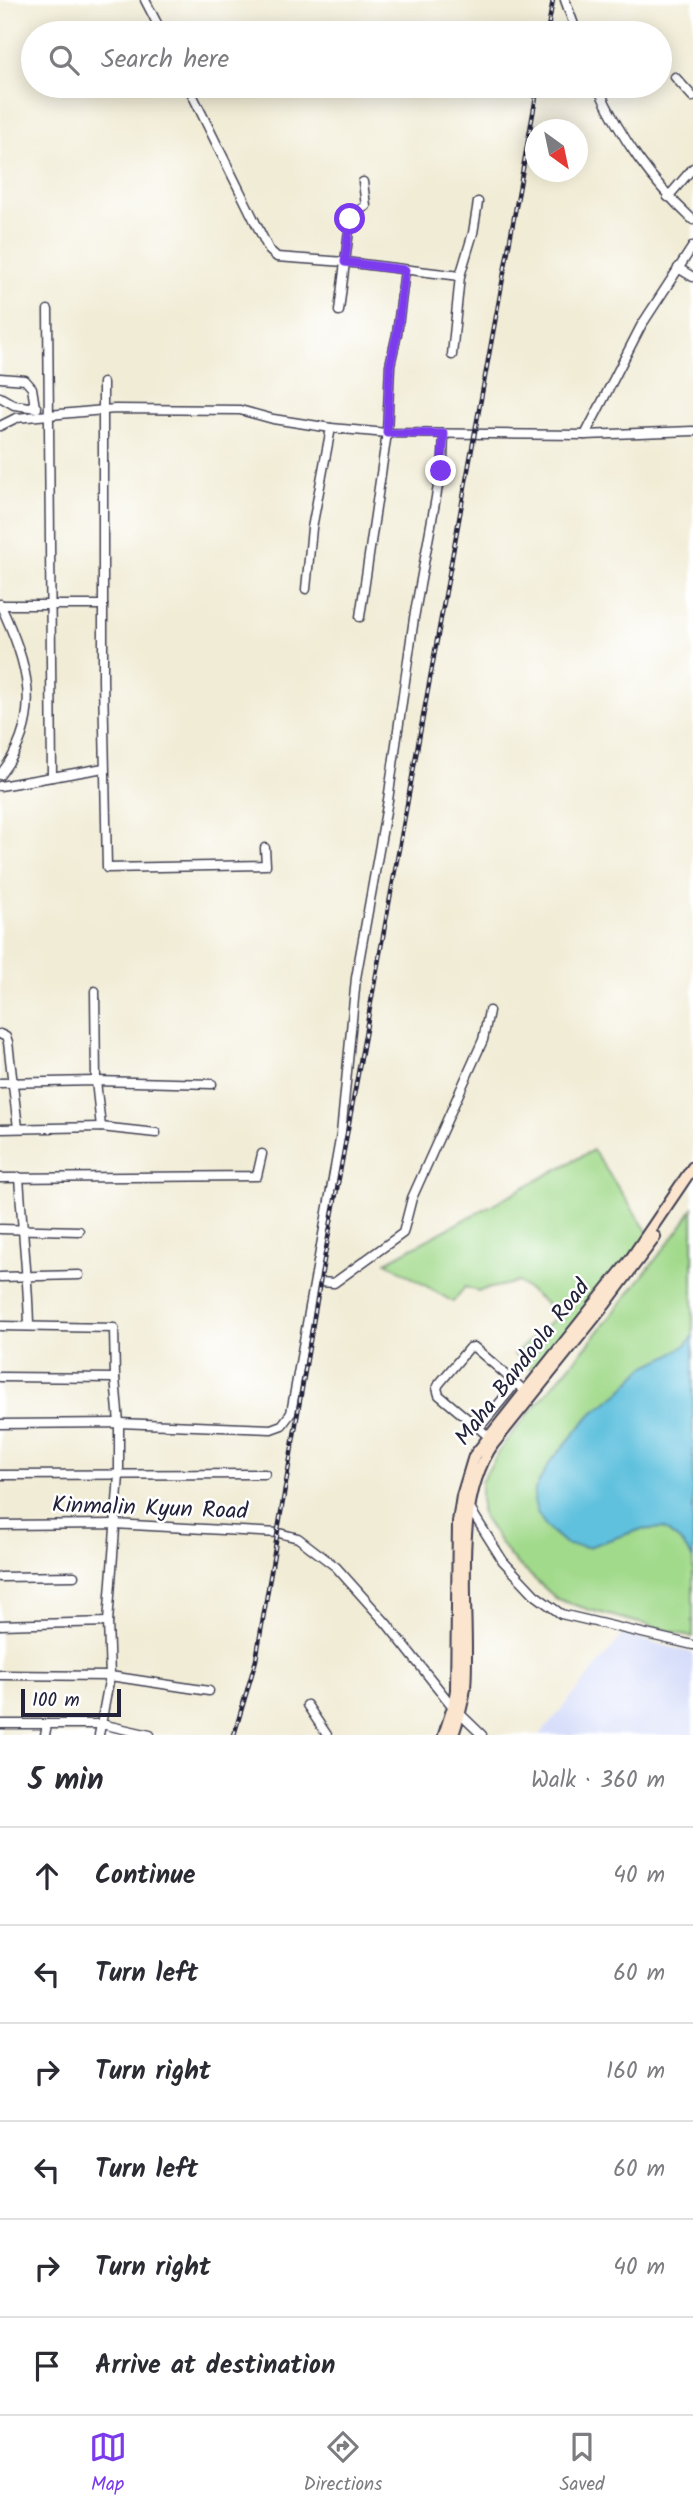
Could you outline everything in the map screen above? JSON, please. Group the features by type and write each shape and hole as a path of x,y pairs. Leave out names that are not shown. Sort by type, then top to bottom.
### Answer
{"main road":[{"name":"Maha Bandoola Road","path":"453,1735 456,1711 458,1522 462,1496 474,1456 630,1259 693,1167"},
{"name":"Maha Bandoola Road","path":"444,1735 465,1685 466,1548 469,1508 477,1472 487,1452 636,1265 693,1180"}],"street":[{"path":"145,0 156,21"},
{"path":"565,0 573,21"},
{"path":"675,76 693,97"},
{"path":"194,98 269,250 277,257 460,276"},
{"path":"603,98 638,160 668,197 693,220"},
{"path":"668,197 693,168"},
{"path":"339,311 351,215 366,206 363,182"},
{"path":"452,355 460,276 473,233 478,202"},
{"path":"584,435 641,326 693,246"},
{"path":"678,268 693,276"},
{"path":"360,617 387,433 390,365 405,270"},
{"path":"48,310 52,777"},
{"path":"0,379 25,380 32,388 35,407"},
{"path":"103,383 104,768 107,868 266,865 265,848"},
{"path":"0,397 14,405 35,407 48,412"},
{"path":"0,426 16,418 48,412 240,410 273,419 387,433 584,435 693,431"},
{"path":"306,589 312,528 331,428"},
{"path":"0,1424 119,1423 271,1429 282,1425 290,1413 341,1134 356,978 394,763 414,618 443,459 444,434"},
{"path":"0,775 16,752 25,730 28,705 24,665 17,640 0,604 103,605"},
{"path":"0,786 104,768"},
{"path":"95,991 96,1081 101,1127"},
{"path":"320,1282 334,1283 403,1233 412,1198 483,1040 489,1011"},
{"path":"0,1034 6,1037 8,1042 18,1128"},
{"path":"0,1083 96,1081 212,1084"},
{"path":"0,1129 101,1127 156,1133"},
{"path":"0,1178 257,1176 262,1154"},
{"path":"19,1177 28,1278 29,1326"},
{"path":"0,1229 79,1231"},
{"path":"0,1277 79,1275"},
{"path":"0,1326 114,1328 119,1475 108,1622 110,1675 99,1735"},
{"path":"488,1436 439,1395 439,1384 469,1348 474,1347 525,1391"},
{"path":"0,1377 115,1378"},
{"path":"479,1428 516,1383"},
{"path":"0,1475 265,1474"},
{"path":"462,1496 503,1562 536,1595 561,1614 693,1646"},
{"name":"Kinmalin Kyun Road","path":"0,1525 114,1524 279,1533 298,1538 336,1567 387,1624 456,1711"},
{"path":"0,1577 74,1576"},
{"path":"0,1625 108,1622"},
{"path":"0,1675 110,1675 209,1691"},
{"path":"307,1705 327,1735"},
{"path":"456,1711 482,1735"},
{"path":"0,1724 101,1724 150,1735"},
{"path":"45,1735 47,1724"}],"shaded area":[{"path":"623,1635 693,1653 693,1735 540,1735"}],"green space":[{"path":"593,1150 649,1234 539,1375 514,1354 560,1314 518,1282 478,1291 465,1287 453,1302 386,1262"},
{"path":"693,1208 693,1637 557,1599 510,1557 481,1514 481,1482 505,1442 595,1336 682,1226"}],"water":[{"path":"693,1336 693,1559 681,1542 663,1528 639,1530 588,1547 567,1545 546,1527 534,1501 535,1489 550,1462 590,1415 619,1393 644,1367 672,1354 687,1344"}],"railway":[{"path":"549,21 553,0"},
{"path":"234,1735 256,1660 320,1282 536,98"}],"route":[{"path":"350,219 345,262 405,270 390,365 387,433 444,434 441,471"}]}
